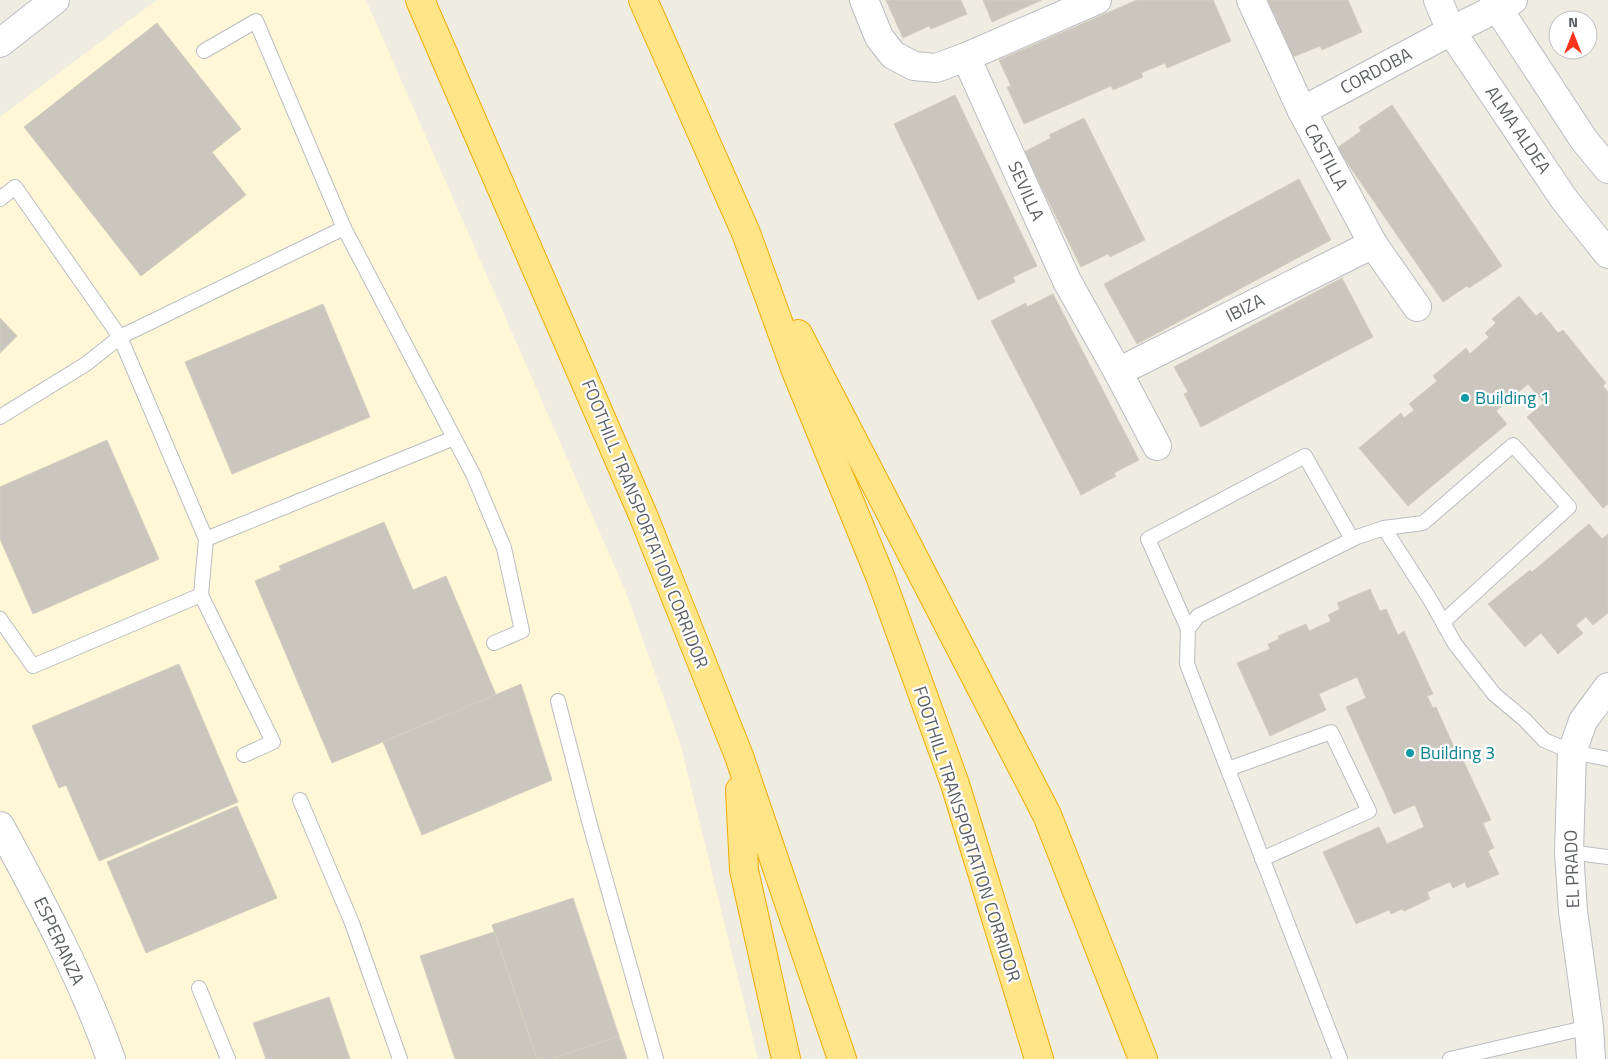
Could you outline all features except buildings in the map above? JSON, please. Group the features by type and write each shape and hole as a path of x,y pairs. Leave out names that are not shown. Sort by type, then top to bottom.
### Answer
{"highway":[{"name":"FOOTHILL TRANSPORTATION CORRIDOR","path":"420,0 643,515 739,756 842,1059"},
{"name":"FOOTHILL TRANSPORTATION CORRIDOR","path":"643,0 746,233 796,371 880,576 955,784 1039,1059"},
{"path":"746,233 1047,815 1143,1059"},
{"path":"739,756 744,870 786,1059"}],"street":[{"path":"0,43 55,0"},
{"path":"864,0 879,36 893,55 914,66 936,68 966,57 1097,0"},
{"name":"CASTILLA","path":"1250,0 1302,111 1373,244 1417,307"},
{"name":"ALMA ALDEA","path":"1438,0 1451,31 1564,199 1608,254"},
{"path":"1501,2 1584,140 1608,169"},
{"name":"CORDOBA","path":"1302,111 1501,2"},
{"name":"SEVILLA","path":"966,57 1067,281 1157,446"},
{"name":"IBIZA","path":"1118,372 1373,244"},
{"name":"EL PRADO","path":"1591,1059 1589,1027 1573,911 1569,852 1572,752 1583,721 1608,688"},
{"name":"ESPERANZA","path":"0,826 44,906 100,1028 111,1059"}],"lane":[{"path":"204,51 256,21 344,228 473,474 504,548 522,631 494,643"},
{"path":"0,199 15,187 120,337 206,539 201,595 273,742 244,755"},
{"path":"0,417 86,364 120,337 344,228"},
{"path":"206,539 454,438"},
{"path":"1188,629 1198,616 1352,539 1384,528 1423,523 1513,445 1568,507 1443,622"},
{"path":"1340,1059 1187,664 1188,629 1148,539 1306,456 1352,539"},
{"path":"1384,528 1455,644 1494,694 1525,720 1544,740 1572,752 1608,759"},
{"path":"0,619 33,666 201,595"},
{"path":"558,701 589,822 656,1059"},
{"path":"1228,770 1331,732 1369,811 1262,859"},
{"path":"300,800 352,923 400,1059"},
{"path":"1569,852 1608,857"},
{"path":"199,988 228,1059"},
{"path":"1450,1059 1589,1027"}],"shaded area":[{"path":"157,0 366,0 625,590 680,743 758,1059 0,1059 0,117"}],"place":[{"name":"Building 1","path":"1465,398"},
{"name":"Building 3","path":"1410,753"}]}
